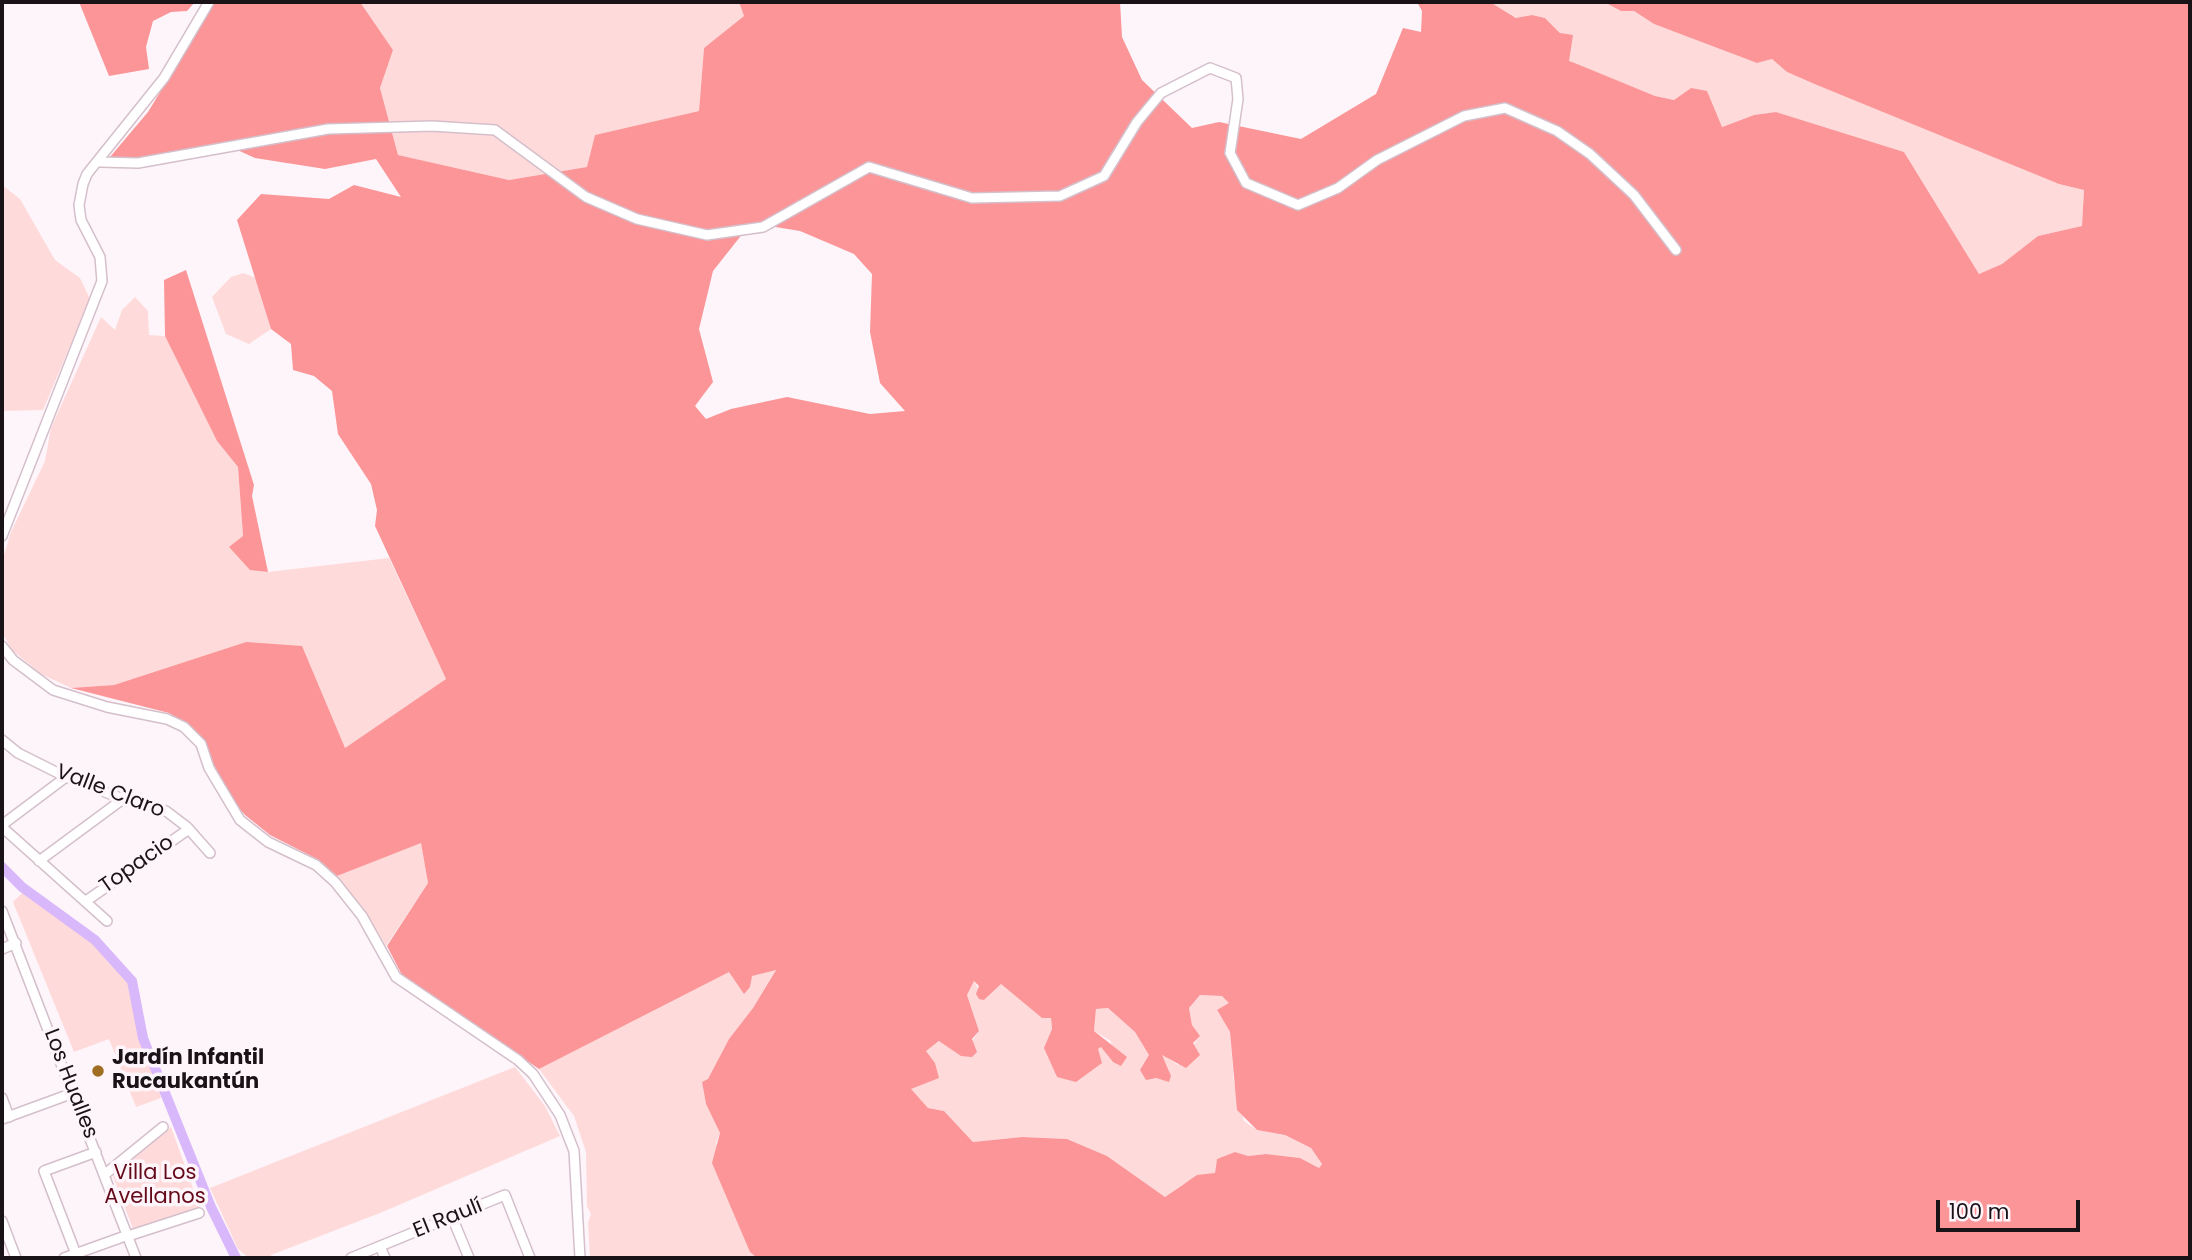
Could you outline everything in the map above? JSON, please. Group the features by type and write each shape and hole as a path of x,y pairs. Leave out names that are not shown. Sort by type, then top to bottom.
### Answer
{"street":[{"path":"2,536 102,281 100,257 81,220 80,193 88,174 164,78 209,2"},
{"path":"100,162 138,163 328,129 432,125 495,130 586,197 637,219 707,235 763,227 869,167 972,198 1060,196 1104,176 1137,122 1161,93 1210,68 1236,78 1238,99 1230,153 1246,183 1298,205 1338,188 1377,160 1464,116 1504,108 1557,131 1590,154 1634,195 1676,250"},
{"path":"2,646 13,660 53,690 107,708 167,719 184,727 201,744 209,768 240,820 268,842 316,866 335,883 362,916 396,977 533,1073 560,1115 574,1151 580,1258"},
{"name":"Valle Claro","path":"2,740 18,753 66,777 123,799 166,811 189,829 210,853"},
{"path":"66,777 2,826 107,920"},
{"path":"39,860 123,799"},
{"name":"Topacio","path":"86,901 189,829"},
{"name":"Los Hualles","path":"2,911 136,1258"},
{"path":"2,949 16,943"},
{"path":"2,1098 6,1118 73,1093"},
{"path":"104,1175 163,1127"},
{"path":"76,1254 44,1171 96,1152"},
{"name":"El Raulí","path":"351,1258 505,1195 530,1258"},
{"path":"64,1258 199,1213"},
{"path":"452,1217 470,1258"},
{"path":"2,1221 16,1258"},
{"path":"380,1246 385,1258"}],"green space":[{"path":"360,2 739,2 744,16 704,48 699,111 595,135 588,167 509,180 398,155 380,88 393,50"},
{"path":"1490,2 1604,2 1621,11 1634,11 1654,24 1757,63 1772,59 1787,72 2059,184 2084,190 2082,226 2038,236 2002,264 1979,274 1904,152 1776,112 1754,115 1721,127 1691,88 1674,100 1655,96 1569,62 1569,48 1560,33 1545,18 1532,15 1517,18"},
{"path":"2,185 20,199 55,260 80,278 90,299 43,410 2,411"},
{"path":"243,273 256,278 271,329 249,344 226,334 212,297 231,277"},
{"path":"135,297 148,311 149,335 165,336 217,441 238,467 243,537 230,548 250,569 268,572 389,558 446,679 345,748 246,642 114,685 71,688 41,674 13,651 2,633 2,562 11,532 45,461 51,428 101,317 115,330 122,310"},
{"path":"421,842 428,883 386,946 364,909 337,876"},
{"path":"25,890 95,940 132,981 161,1098 136,1107 109,1039 74,1052 13,902"},
{"path":"776,969 753,1008 729,1039 708,1080 702,1082 706,1104 720,1133 716,1143 750,1252 757,1258 590,1258 588,1223 591,1214 587,1206 586,1152 574,1116 539,1069 729,971 751,976"},
{"path":"974,981 984,1000 1001,984 1042,1018 1051,1018 1052,1029 1045,1048 1057,1077 1099,1056 1098,1049 1101,1047 1113,1062 1111,1041 1094,1031 1096,1009 1108,1008 1135,1032 1150,1056 1156,1078 1162,1080 1162,1054 1178,1065 1200,1036 1192,1025 1189,1008 1200,995 1222,996 1230,1003 1217,1011 1230,1032 1234,1083 1244,1121 1257,1130 1285,1135 1311,1148 1322,1164 1319,1168 1300,1158 1266,1154 1248,1156 1235,1152 1217,1159 1215,1173 1183,1184 1165,1197 1107,1156 1067,1139 1022,1137 973,1142 944,1111 928,1108 910,1089 938,1078 935,1063 925,1051 940,1041 962,1056 979,1031 967,995"},
{"path":"515,1067 545,1106 560,1136 380,1213 271,1255 272,1258 249,1258 238,1249 210,1188"},
{"name":"Villa Los Avellanos","path":"171,1127 200,1208 133,1229 113,1176"}],"shaded area":[{"path":"79,2 195,2 187,11 171,12 153,21 146,47 149,69 109,76"},
{"path":"215,2 360,2 393,50 380,88 398,155 509,180 587,167 595,135 699,111 704,48 744,16 739,2 1120,2 1122,37 1142,80 1192,128 1219,122 1301,139 1376,94 1403,28 1421,32 1422,11 1417,2 1490,2 1516,18 1532,15 1545,18 1560,33 1573,35 1569,61 1655,96 1674,100 1691,88 1707,91 1722,127 1754,115 1776,112 1904,152 1979,274 2002,264 2038,236 2082,226 2084,190 2059,184 1817,85 1787,72 1772,59 1757,63 1654,24 1634,11 1621,11 1604,2 2190,2 2190,1258 757,1258 750,1252 712,1163 720,1133 706,1104 702,1082 708,1079 729,1039 753,1008 776,970 752,976 750,987 744,994 729,972 539,1069 402,975 387,946 428,883 421,843 337,876 319,860 270,835 245,815 236,805 207,746 192,727 169,713 71,688 114,685 246,642 302,646 345,748 446,679 375,526 377,510 371,484 338,434 332,391 314,376 293,370 291,344 271,329 237,220 261,194 329,199 354,185 401,197 376,159 325,169 255,158 224,144 138,159 110,157 148,112","holes":["751,223 800,231 854,254 872,274 870,332 880,383 905,411 870,414 787,397 731,409 706,419 695,406 713,382 699,329 713,271","974,981 979,986 976,994 979,999 984,1000 1001,984 1042,1018 1051,1018 1052,1029 1044,1048 1057,1077 1076,1082 1102,1063 1098,1049 1101,1047 1113,1062 1121,1066 1127,1057 1094,1031 1096,1009 1108,1008 1135,1032 1149,1055 1140,1070 1146,1080 1156,1078 1169,1082 1171,1076 1162,1055 1186,1068 1200,1055 1193,1043 1200,1036 1192,1025 1189,1008 1200,995 1222,996 1229,1003 1217,1010 1230,1032 1237,1110 1257,1130 1285,1135 1311,1148 1322,1164 1319,1168 1300,1158 1266,1154 1248,1156 1235,1152 1217,1159 1215,1173 1197,1175 1165,1197 1107,1156 1067,1139 1022,1137 973,1142 944,1111 928,1108 911,1089 939,1078 935,1063 926,1051 939,1041 961,1056 972,1057 977,1052 972,1039 979,1031 967,995"]},
{"path":"186,270 254,485 252,496 268,572 250,570 229,547 243,536 238,467 217,441 165,336 164,280"}],"waterway":[{"path":"2,867 22,887 95,940 132,981 143,1038 211,1207 236,1258"}],"place":[{"name":"Jardín Infantil Rucaukantún","path":"98,1071"}]}
